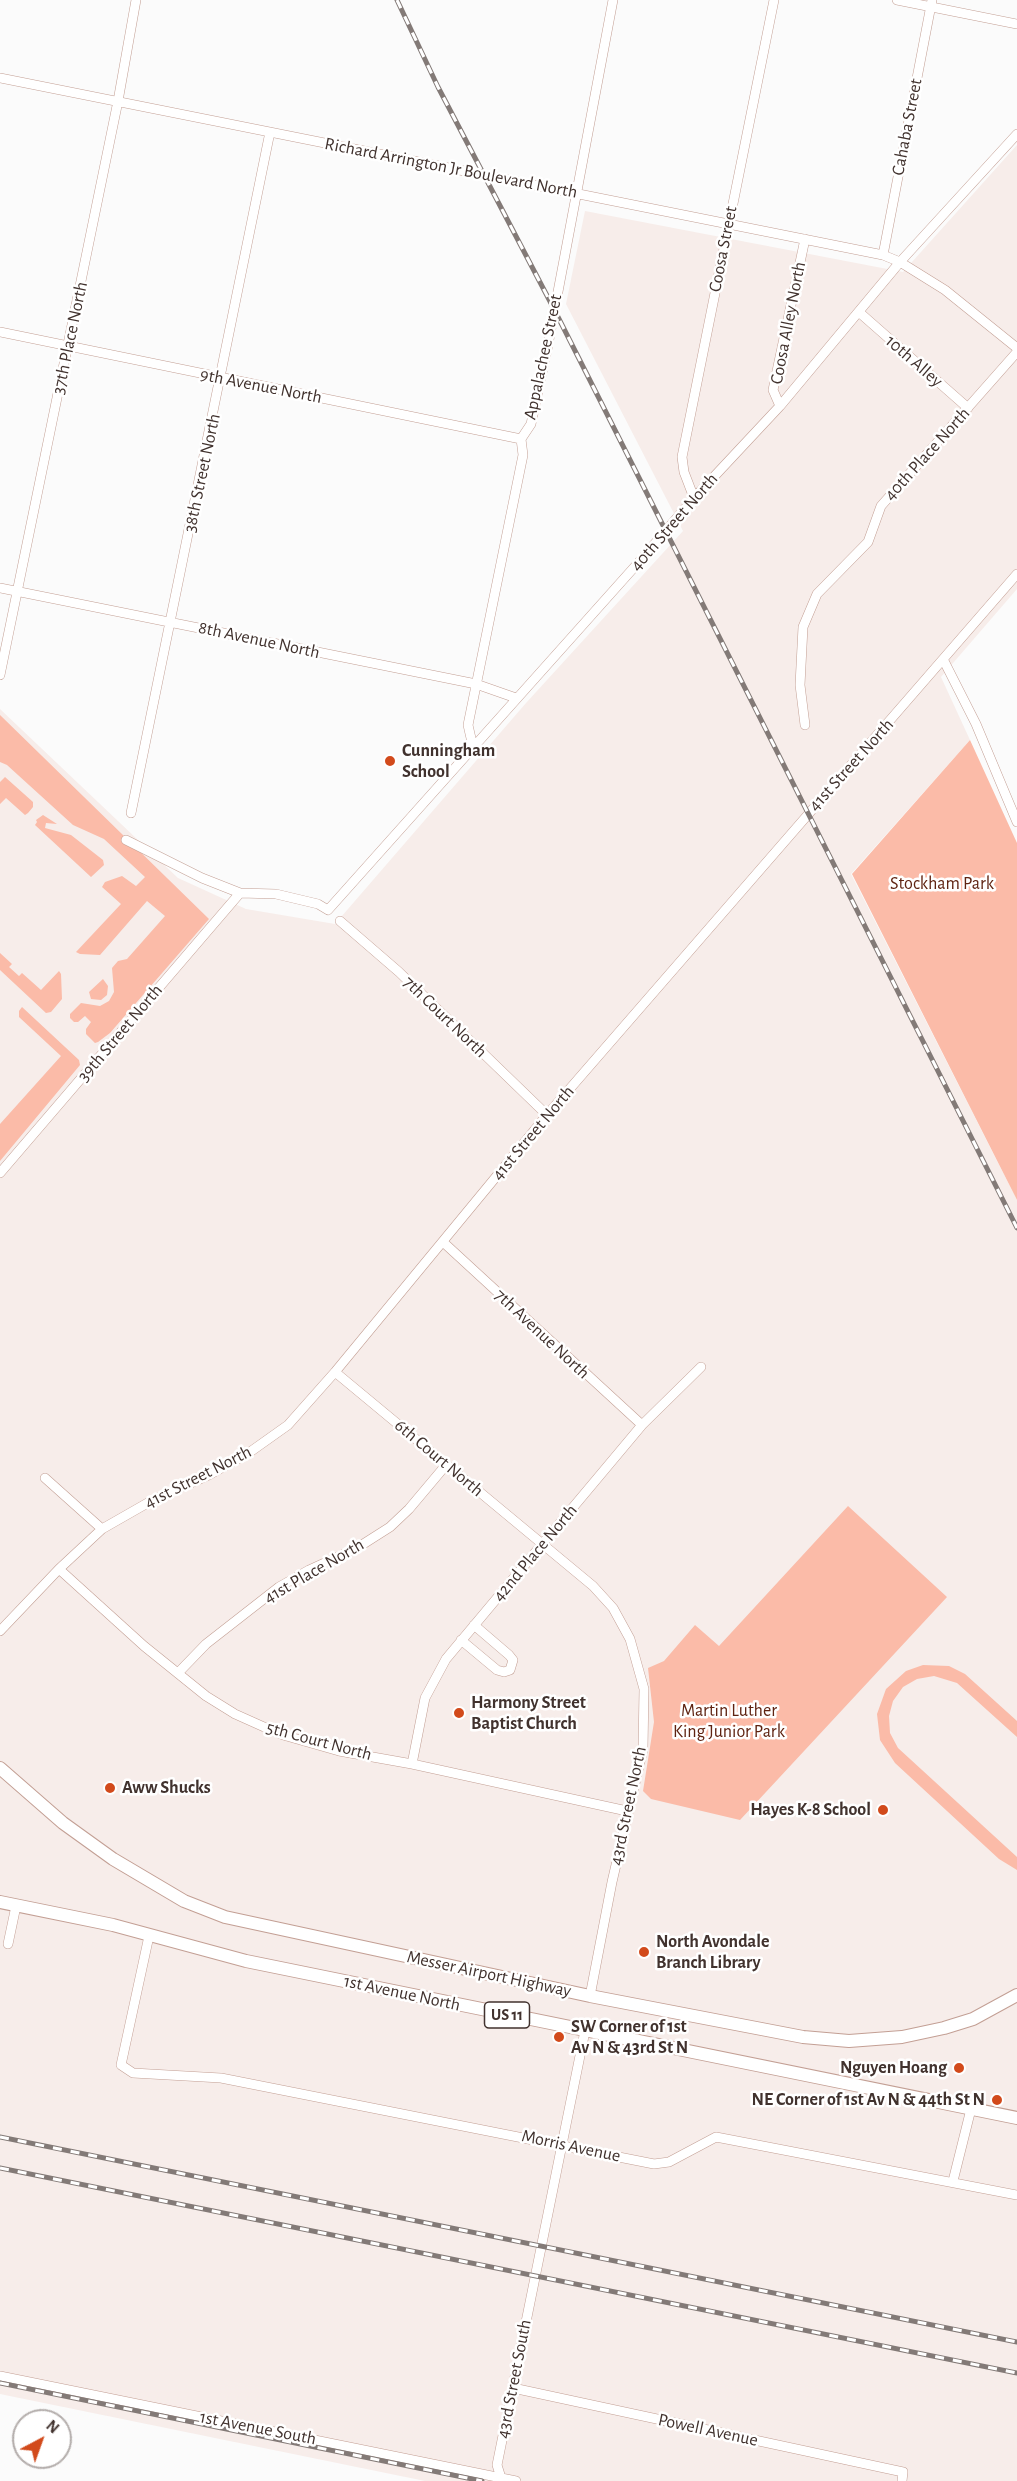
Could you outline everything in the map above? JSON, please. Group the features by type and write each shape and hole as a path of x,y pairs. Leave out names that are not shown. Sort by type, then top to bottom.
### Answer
{"main road":[{"name":"Messer Airport Highway","path":"0,1768 63,1823 113,1859 184,1901 225,1917 590,1996 803,2037 849,2041 902,2037 973,2019 1017,1995"},
{"name":"1st Avenue North","path":"0,1902 112,1925 246,1961 1017,2118"}],"street":[{"name":"37th Place North","path":"0,675 118,102 136,0"},
{"name":"Appalachee Street","path":"473,747 468,725 523,455 521,439 531,424 613,0"},
{"name":"Coosa Street","path":"694,498 684,472 682,457 774,0"},
{"path":"897,0 931,3 1017,24"},
{"name":"Cahaba Street","path":"882,255 931,3"},
{"name":"Richard Arrington Jr Boulevard North","path":"0,78 882,255 900,262 945,290 1017,350"},
{"name":"38th Street North","path":"131,813 270,132"},
{"name":"40th Street North","path":"240,893 276,894 318,904 328,910 694,498 780,406 860,313 900,262 1017,134"},
{"name":"Coosa Alley North","path":"780,406 773,390 805,239"},
{"name":"10th Alley","path":"860,313 968,408"},
{"name":"9th Avenue North","path":"0,332 521,439"},
{"name":"40th Place North","path":"805,725 800,685 803,627 817,594 868,542 881,506 1017,350"},
{"name":"41st Street North","path":"0,1631 59,1569 102,1529 151,1501 209,1475 250,1452 288,1425 335,1372 547,1115 944,661 1017,574"},
{"name":"8th Avenue North","path":"0,588 476,684 516,698"},
{"path":"944,661 976,724 1010,800 1017,822"},
{"path":"1010,800 1017,792"},
{"path":"126,840 202,878 240,893"},
{"name":"39th Street North","path":"0,1173 240,893"},
{"name":"7th Court North","path":"340,921 399,972 547,1115"},
{"name":"7th Avenue North","path":"443,1242 642,1425"},
{"name":"42nd Place North","path":"412,1764 425,1698 440,1669 461,1640 642,1425 701,1367"},
{"name":"6th Court North","path":"335,1372 544,1544"},
{"name":"41st Place North","path":"178,1673 206,1644 279,1587 357,1548 390,1527 409,1509 446,1465"},
{"path":"45,1478 102,1529"},
{"name":"43rd Street North","path":"544,1544 593,1586 613,1608 630,1639 645,1689 643,1749 627,1811 590,1996"},
{"name":"5th Court North","path":"59,1569 206,1696 235,1714 283,1735 339,1751 412,1764 627,1811"},
{"path":"461,1640 497,1670 504,1672 510,1670 513,1660 474,1625"},
{"path":"8,1944 16,1906"},
{"name":"Morris Avenue","path":"149,1936 121,2065 133,2073 221,2078 654,2164 669,2162 716,2137 1017,2195"},
{"path":"561,2144 585,2031"},
{"path":"953,2181 970,2109"},
{"name":"43rd Street South","path":"502,2479 497,2465 561,2144"},
{"name":"1st Avenue South","path":"0,2376 516,2481"},
{"name":"Powell Avenue","path":"513,2388 903,2476"}],"shaded area":[{"path":"1017,145 1017,589 941,677 970,740 851,874 1017,1200 1017,2481 425,2481 0,2394 0,709 178,878 246,909 335,924 526,703 683,531 566,304 585,211 903,272"}],"green space":[{"path":"0,715 209,919 110,1033 95,1043 86,1034 86,1029 91,1022 85,1016 78,1022 74,1022 70,1014 81,1003 100,1006 109,1001 114,992 112,968 118,961 127,959 165,916 147,901 100,955 76,952 121,904 102,887 105,882 122,876 136,886 145,877 104,839 73,825 7,765 0,762"},
{"name":"Stockham Park","path":"970,740 1017,843 1017,1200 852,874"},
{"path":"5,777 33,802 33,807 25,815 6,798 0,804 0,782"},
{"path":"43,815 57,824 46,823 45,828 71,835 103,860 104,865 91,877 35,825 36,820"},
{"path":"0,953 12,964 9,967 19,976 22,973 41,990 59,971 62,999 51,1012 46,1013 0,970"},
{"path":"103,979 108,986 107,995 101,1000 91,999 89,992"},
{"path":"22,1007 79,1060 80,1065 0,1161 0,1124 61,1056 19,1017"},
{"name":"Martin Luther King Junior Park","path":"848,1506 947,1597 740,1820 651,1799 643,1791 654,1722 648,1668 664,1661 695,1625 719,1646"},
{"path":"923,1665 949,1666 965,1674 1017,1721 1017,1737 957,1683 934,1676 917,1679 903,1687 893,1701 889,1716 890,1733 898,1748 1017,1857 1017,1870 999,1859 895,1763 880,1740 877,1714 886,1689 906,1671"}],"railway":[{"path":"397,0 438,87 554,309 1017,1228"},
{"path":"0,2137 1017,2342"},
{"path":"0,2168 1017,2373"},
{"path":"0,2383 482,2481"}],"place":[{"name":"Cunningham School","path":"390,761"},
{"name":"Harmony Street Baptist Church","path":"459,1713"},
{"name":"Aww Shucks","path":"110,1788"},
{"name":"Hayes K-8 School","path":"883,1810"},
{"name":"North Avondale Branch Library","path":"644,1952"},
{"name":"SW Corner of 1st Av N & 43rd St N","path":"559,2037"},
{"name":"Nguyen Hoang","path":"959,2068"},
{"name":"NE Corner of 1st Av N & 44th St N","path":"997,2100"}]}
